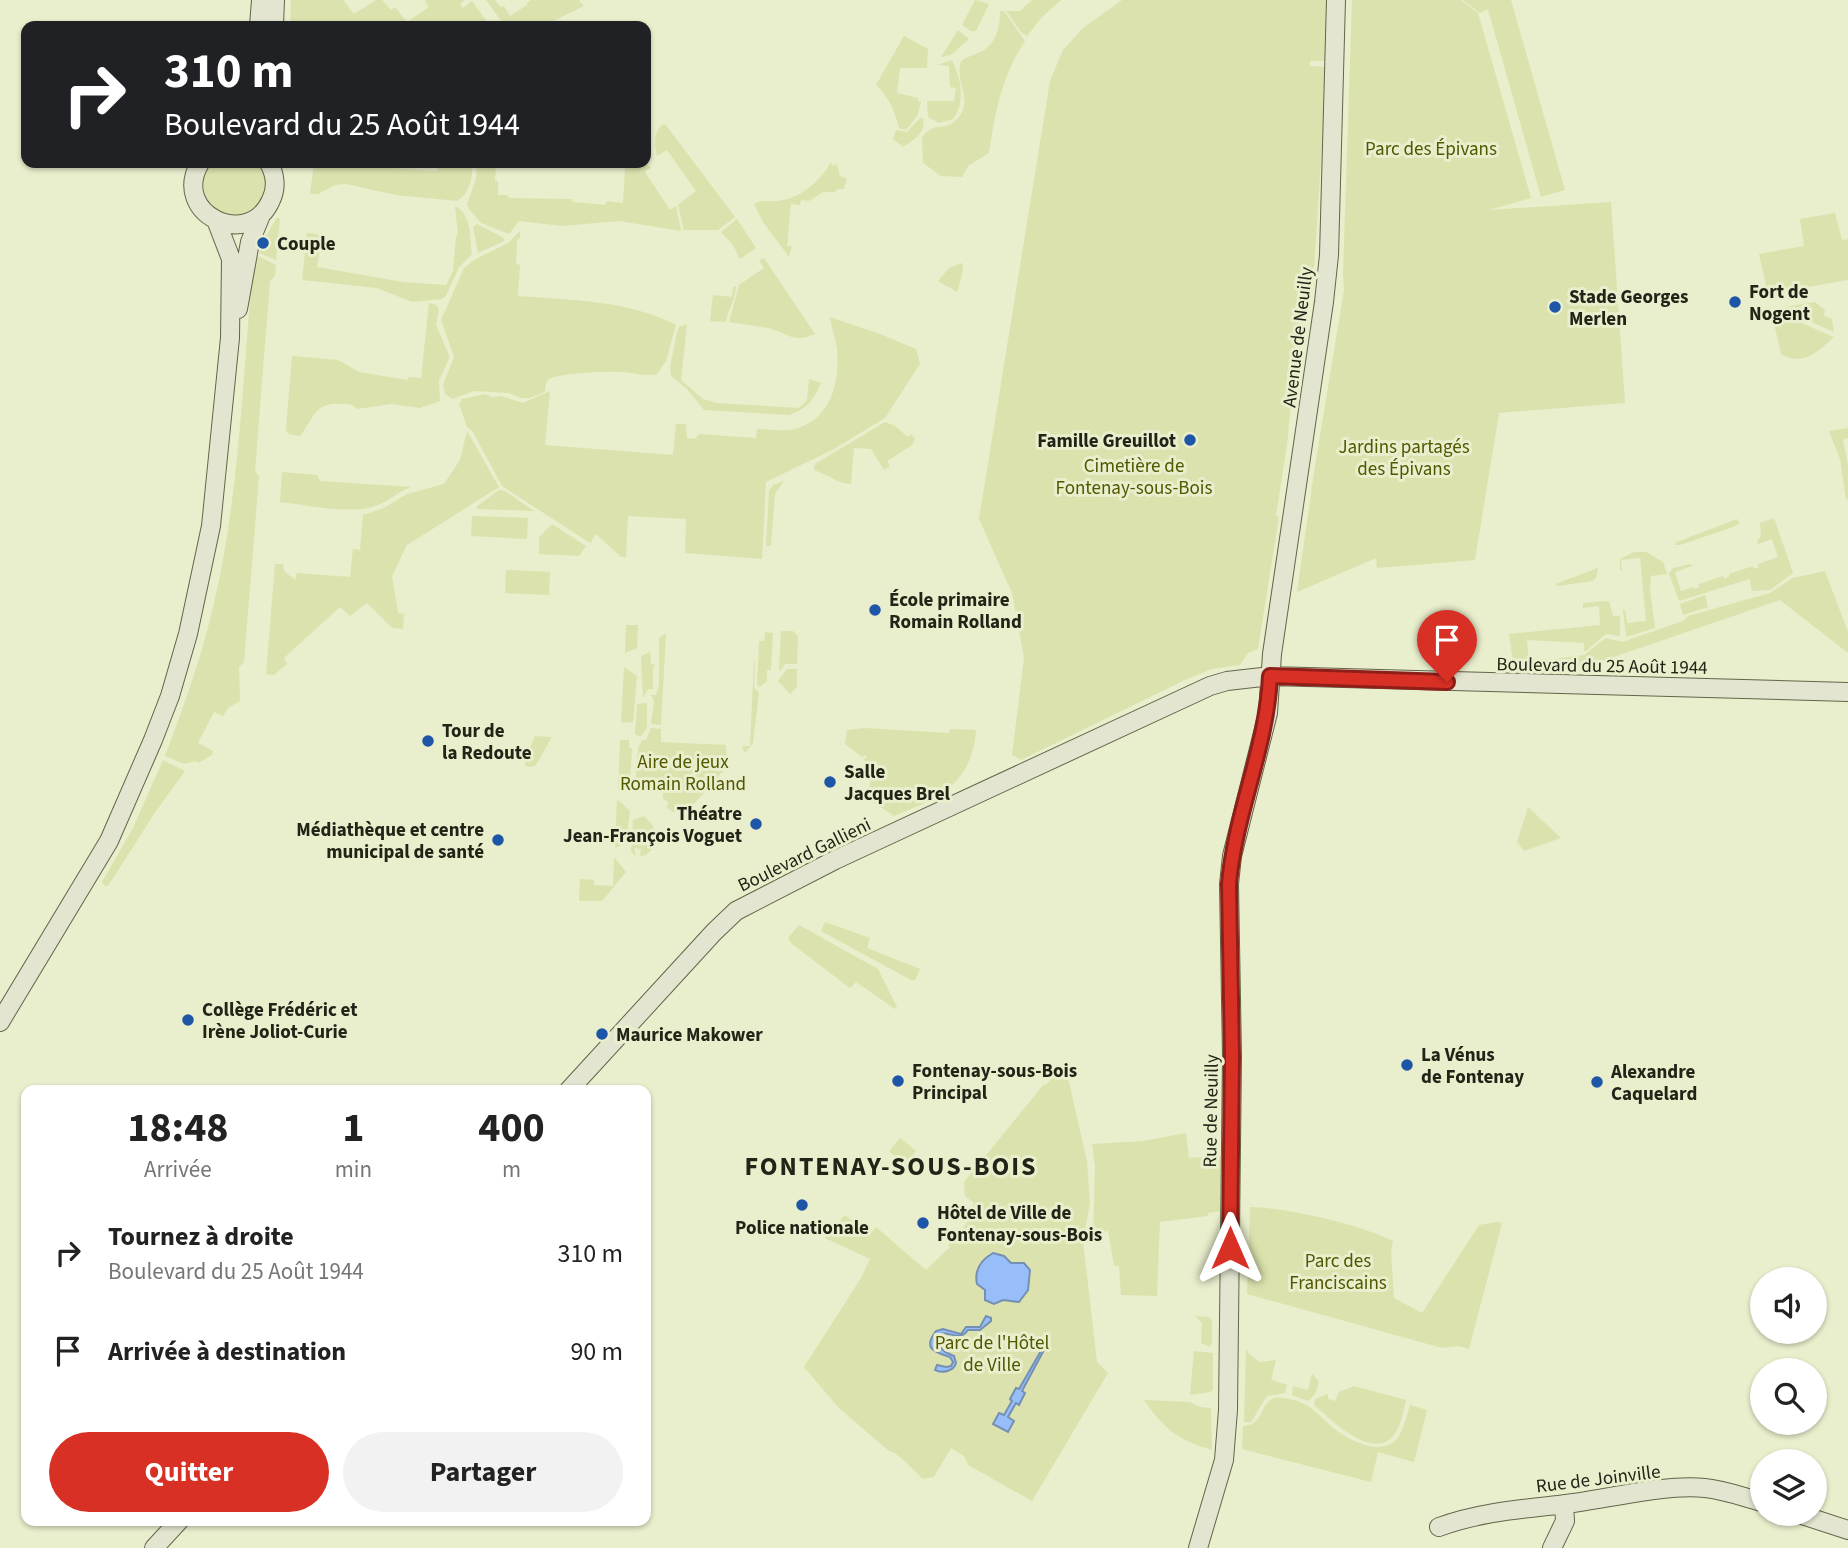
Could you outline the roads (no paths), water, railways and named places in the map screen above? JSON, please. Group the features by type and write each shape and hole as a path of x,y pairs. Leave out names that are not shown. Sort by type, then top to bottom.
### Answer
{"street":[{"path":"259,21 261,0"},
{"path":"274,21 275,0"},
{"name":"Avenue de Neuilly","path":"1270,676 1329,255 1336,0"},
{"path":"198,168 193,179 196,201 216,220 230,225 240,224 261,215"},
{"path":"230,338 250,242 261,215 274,196 275,182 271,168"},
{"path":"0,1022 109,841 170,696 188,634 211,526 230,338 231,259 216,220"},
{"name":"Boulevard du 25 Août 1944","path":"1270,676 1848,692"},
{"name":"Boulevard Gallieni","path":"574,1085 736,911 835,860 1210,686 1227,681 1270,676"},
{"name":"Rue de Neuilly","path":"1198,1548 1224,1460 1228,1410 1232,1056 1229,884 1232,856 1268,713 1270,676"},
{"name":"Rue de Joinville","path":"1439,1527 1458,1520 1511,1510 1641,1493 1702,1488 1750,1499"},
{"path":"1552,1548 1564,1521 1564,1504"},
{"path":"1827,1523 1848,1530"},
{"path":"153,1548 173,1526"}],"water":[{"path":"993,1253 1004,1256 1011,1263 1024,1263 1030,1270 1028,1290 1019,1302 1003,1300 994,1304 985,1300 985,1290 977,1284 977,1274 982,1262"},
{"path":"986,1316 991,1318 991,1321 980,1330 968,1330 965,1334 957,1336 936,1335 934,1341 945,1352 954,1356 956,1363 947,1371 935,1370 937,1365 946,1367 953,1362 950,1357 930,1346 936,1331 943,1329 961,1334 966,1327 980,1327"},
{"path":"1042,1349 1044,1350 1022,1391 1025,1393 1019,1405 1016,1403 1008,1417 1014,1421 1008,1432 993,1424 999,1413 1004,1415 1016,1388 1019,1389"}],"place":[{"name":"Couple","path":"263,243"},
{"name":"Fort de Nogent","path":"1735,302"},
{"name":"Stade Georges Merlen","path":"1555,307"},
{"name":"Famille Greuillot","path":"1190,440"},
{"name":"École primaire Romain Rolland","path":"875,610"},
{"name":"Tour de la Redoute","path":"428,741"},
{"name":"Salle Jacques Brel","path":"830,782"},
{"name":"Théatre Jean-François Voguet","path":"756,824"},
{"name":"Médiathèque et centre municipal de santé","path":"498,840"},
{"name":"Collège Frédéric et Irène Joliot-Curie","path":"188,1020"},
{"name":"Maurice Makower","path":"602,1034"},
{"name":"La Vénus de Fontenay","path":"1407,1065"},
{"name":"Fontenay-sous-Bois Principal","path":"898,1081"},
{"name":"Alexandre Caquelard","path":"1597,1082"},
{"name":"Police nationale","path":"802,1205"},
{"name":"Hôtel de Ville de Fontenay-sous-Bois","path":"923,1223"}],"district":[{"name":"FONTENAY-SOUS-BOIS","path":"891,1166"}],"park label":[{"name":"Parc des Épivans","path":"1431,148"},
{"name":"Jardins partagés des Épivans","path":"1404,457"},
{"name":"Cimetière de Fontenay-sous-Bois","path":"1134,476"},
{"name":"Aire de jeux Romain Rolland","path":"683,772"},
{"name":"Parc des Franciscains","path":"1338,1271"},
{"name":"Parc de l'Hôtel de Ville","path":"992,1353"}]}
